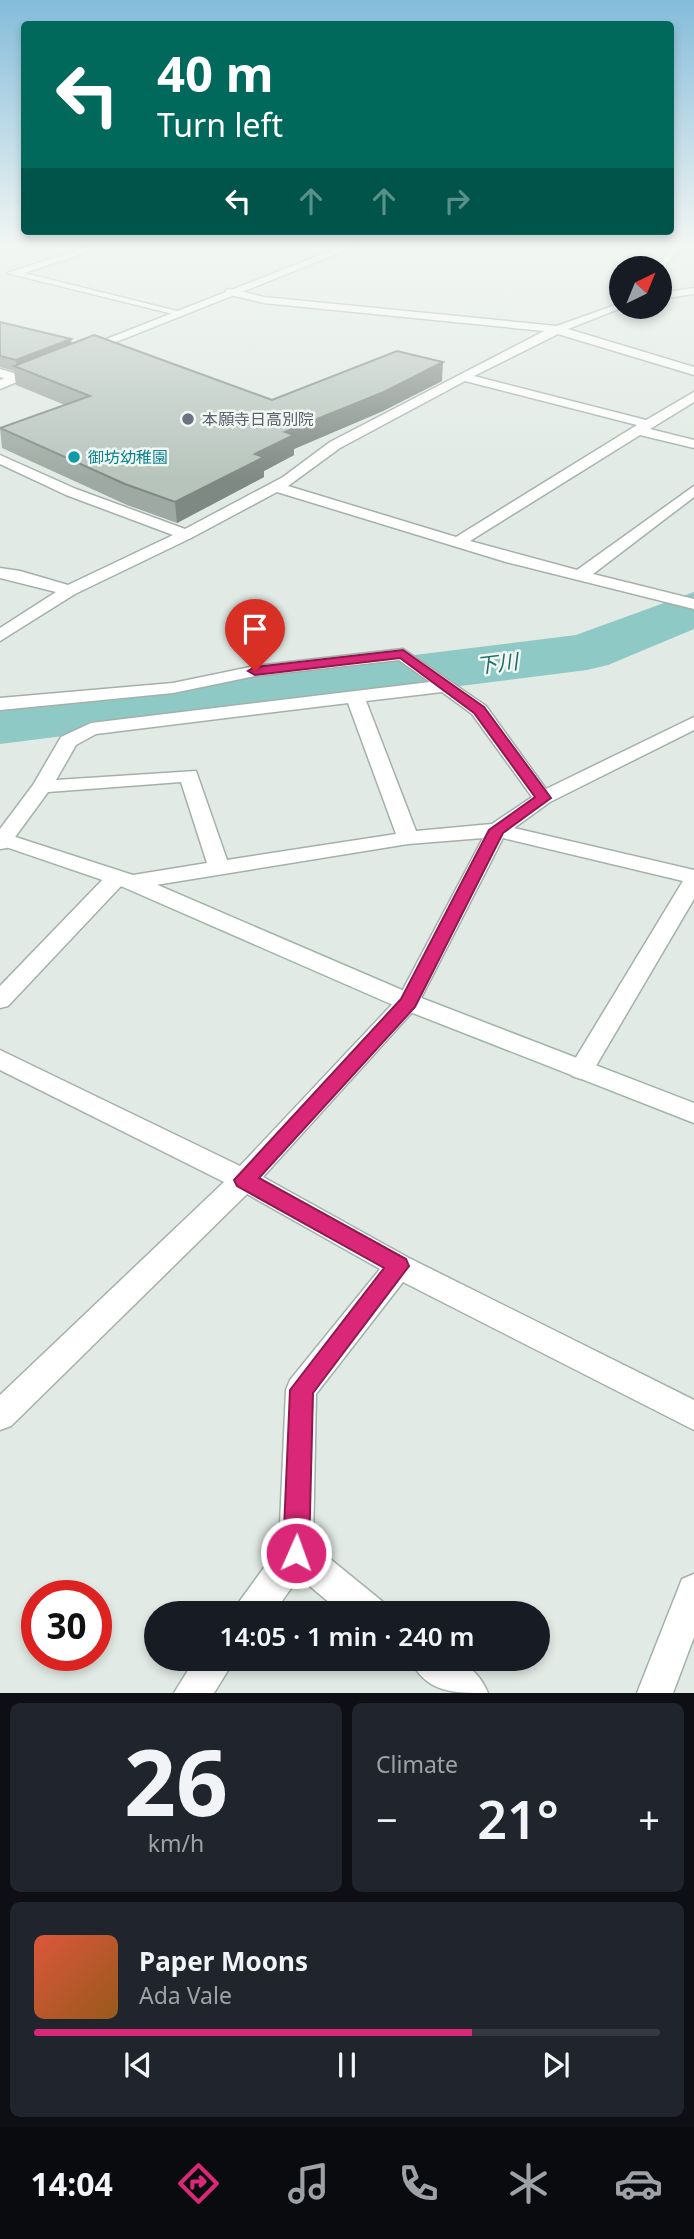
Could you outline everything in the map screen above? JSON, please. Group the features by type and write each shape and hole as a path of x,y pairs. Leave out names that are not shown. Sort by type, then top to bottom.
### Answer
{"street":[{"path":"74,354 154,323"},
{"path":"495,323 555,329 694,371"},
{"path":"0,636 69,591 186,535 288,480 335,445 555,329 572,323"},
{"path":"0,385 51,364"},
{"path":"0,373 17,377"},
{"path":"463,377 694,444"},
{"path":"458,542 694,396"},
{"path":"0,459 72,492 186,535"},
{"path":"274,486 580,576 684,598"},
{"path":"580,576 694,490"},
{"path":"0,573 14,574 69,591"},
{"path":"0,704 173,688 255,671 403,654 415,660 441,683 479,710 543,798"},
{"path":"441,683 355,697 91,729 68,741 41,787 1,840 124,880 408,1002 694,1113"},
{"path":"355,697 408,838"},
{"path":"0,1416 244,1180 408,1002 497,830 543,798 694,723"},
{"path":"41,787 189,775 219,867"},
{"path":"0,1000 124,880 408,838 497,830 694,879 581,1070"},
{"path":"0,1059 244,1180 398,1266 694,1416"},
{"path":"261,1601 296,1553 302,1390 398,1266"},
{"path":"296,1553 355,1601"},
{"path":"655,1693 694,1591"},
{"path":"192,1693 208,1671"},
{"path":"443,1671 470,1693"}],"building":[{"path":"0,323 71,339 16,360 0,356"},
{"path":"94,335 272,400 397,351 443,362 384,392 285,432 294,435 255,454 264,457 175,502 125,484 0,428 90,396 14,366"}],"waterway":[{"name":"下川","path":"0,725 587,652 694,609"}],"place":[{"name":"本願寺日高別院","path":"188,419"},
{"name":"御坊幼稚園","path":"74,457"}],"route":[{"path":"255,671 403,654 415,660 444,686 479,710 543,798 497,830 408,1002 244,1180 398,1266 302,1390 296,1553"}]}
